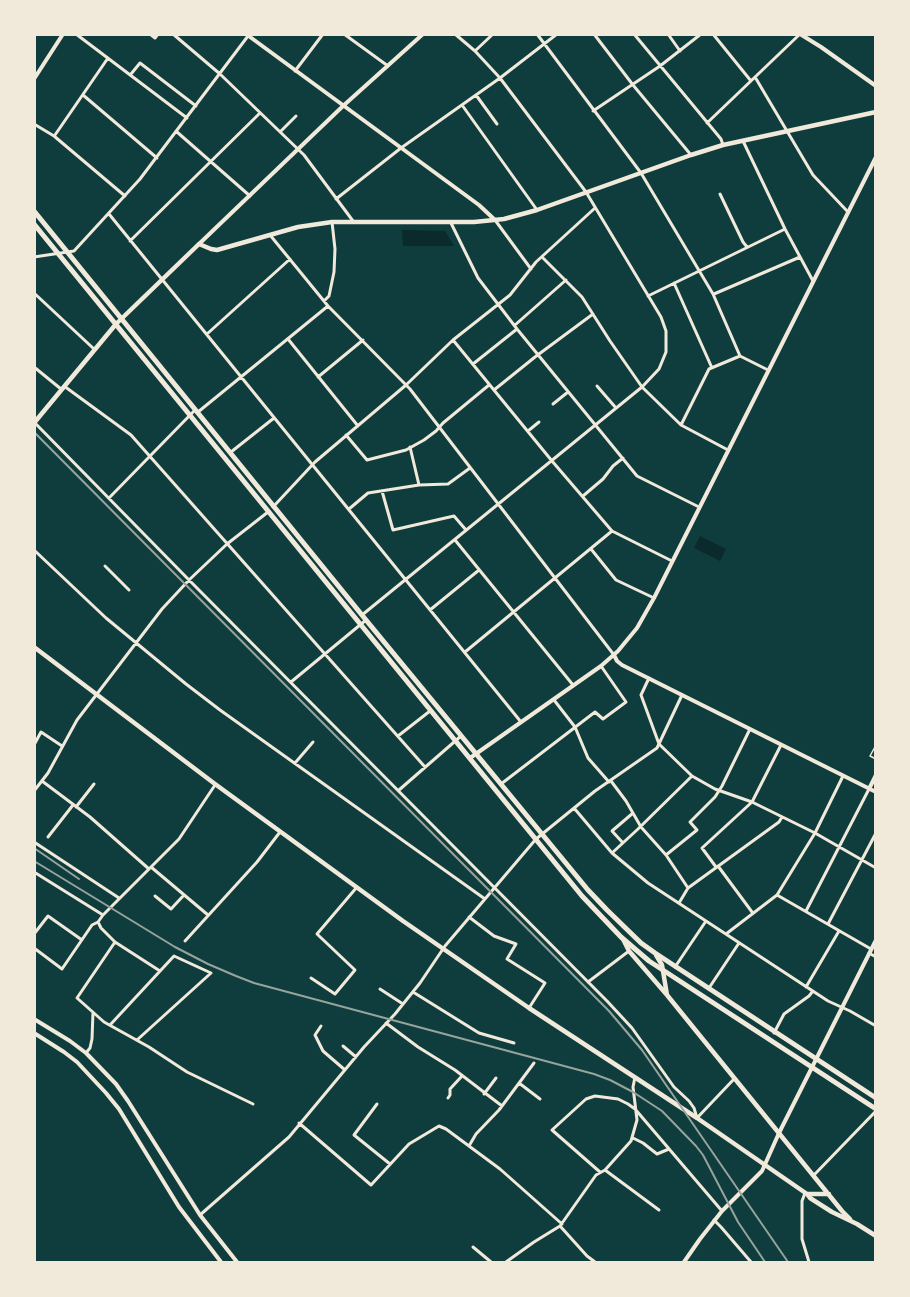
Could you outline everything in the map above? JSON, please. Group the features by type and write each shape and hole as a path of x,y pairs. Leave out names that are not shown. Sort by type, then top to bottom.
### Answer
{"highway":[{"path":"34,211 271,509 473,756 582,896 621,937 663,970 876,1110"},
{"path":"34,224 116,324 230,453 271,509"},
{"path":"363,620 431,710 458,738"},
{"path":"473,756 501,784 600,904 628,931 655,953 709,990 876,1098"}],"main road":[{"path":"35,423 121,318 199,244 217,250 298,227 332,222 474,222 514,217 723,145 876,112"},
{"path":"34,647 280,832 443,949 806,1193 829,1194"},
{"path":"621,937 629,951 658,987 667,995 842,1211 857,1224"},
{"path":"655,953 663,970 667,995"},
{"path":"664,983 673,975"},
{"path":"806,1193 832,1212 876,1236"}],"street":[{"path":"34,79 63,34"},
{"path":"76,34 187,118"},
{"path":"150,34 155,38 158,34"},
{"path":"172,34 220,74 298,149 353,221"},
{"path":"295,70 323,34"},
{"path":"344,34 388,66"},
{"path":"199,244 343,106 423,34"},
{"path":"291,682 363,620 406,579 642,387 662,363 667,346 664,325 586,192 500,78 475,51 455,34"},
{"path":"475,51 493,34"},
{"path":"537,34 641,172 713,294 740,356 768,370"},
{"path":"336,199 401,148 500,78 557,34"},
{"path":"594,34 691,155"},
{"path":"634,34 721,139 723,145"},
{"path":"593,111 660,66 701,34"},
{"path":"712,34 751,81"},
{"path":"707,123 800,34 876,86"},
{"path":"34,257 74,251 157,158 247,35 479,205 495,220 531,269"},
{"path":"669,35 680,51"},
{"path":"54,136 108,58"},
{"path":"130,75 140,63 196,106"},
{"path":"755,77 813,175 848,212"},
{"path":"83,95 157,158"},
{"path":"476,95 497,124"},
{"path":"462,105 537,210"},
{"path":"130,241 260,113"},
{"path":"280,132 297,116"},
{"path":"34,124 54,136 125,196"},
{"path":"177,132 249,196"},
{"path":"743,140 785,229 813,281"},
{"path":"473,756 601,666 614,655 637,628 876,157"},
{"path":"720,194 747,247"},
{"path":"34,791 63,747 77,720 162,609 189,580 227,544 271,509 312,465 406,385 453,339 510,295 542,256 595,208"},
{"path":"109,214 521,722"},
{"path":"324,301 328,296 334,272 335,249 332,222"},
{"path":"450,222 478,278 637,476 699,507"},
{"path":"648,296 785,229"},
{"path":"270,235 328,306 406,385 556,578 617,661 876,792"},
{"path":"542,256 582,297 642,387 681,425 728,450"},
{"path":"713,294 800,257"},
{"path":"207,334 290,259"},
{"path":"473,364 566,280"},
{"path":"674,283 712,368"},
{"path":"34,293 95,350"},
{"path":"109,498 194,413 328,306"},
{"path":"494,390 593,314"},
{"path":"288,339 358,426"},
{"path":"453,339 612,531 672,561"},
{"path":"318,376 363,340"},
{"path":"681,425 710,369 740,356"},
{"path":"34,367 131,435 425,767"},
{"path":"346,435 367,460 410,447 424,440 490,385"},
{"path":"597,386 616,408"},
{"path":"553,404 569,392"},
{"path":"230,453 274,418"},
{"path":"528,431 539,422"},
{"path":"35,423 588,981 632,1028 674,1087 689,1101 697,1118 734,1079"},
{"path":"410,447 419,485"},
{"path":"582,497 622,458"},
{"path":"349,509 368,493 419,485 448,484 470,468"},
{"path":"382,491 393,530 454,516 466,530"},
{"path":"465,652 612,531"},
{"path":"455,540 573,685"},
{"path":"591,549 616,580 654,598"},
{"path":"34,550 79,594 203,697 485,899"},
{"path":"105,566 129,590"},
{"path":"430,610 479,570"},
{"path":"501,784 595,712 603,719 626,702 601,666"},
{"path":"649,678 641,695 659,744 692,776 720,791 752,802 783,817 876,868"},
{"path":"200,1215 289,1137 403,1004 443,949 536,839 595,791 657,748 682,695"},
{"path":"554,699 575,727 588,758 626,801 641,827 666,855 688,888"},
{"path":"398,736 431,710"},
{"path":"666,855 697,830 690,822 720,791 750,729"},
{"path":"34,745 41,732 63,747"},
{"path":"399,790 458,738"},
{"path":"295,763 313,742"},
{"path":"752,912 702,848 756,798 781,745"},
{"path":"806,911 876,775"},
{"path":"612,853 692,776"},
{"path":"726,934 777,895 815,833 843,776"},
{"path":"34,780 75,806 208,915"},
{"path":"48,837 94,784"},
{"path":"34,948 62,969 92,925 98,922 179,839 215,784"},
{"path":"574,808 612,853 648,883 828,1001 876,1026"},
{"path":"623,843 612,831 633,813"},
{"path":"679,903 688,888 783,817"},
{"path":"185,941 280,832"},
{"path":"828,924 876,833"},
{"path":"34,842 119,898"},
{"path":"34,872 103,915"},
{"path":"311,978 335,994 355,970 317,934 357,888"},
{"path":"155,896 171,909 184,895"},
{"path":"777,895 828,924 876,957"},
{"path":"34,934 48,916 82,940"},
{"path":"469,917 494,936 516,944 507,959 545,983 529,1008"},
{"path":"675,967 706,921"},
{"path":"98,922 115,942 160,971"},
{"path":"806,987 839,931"},
{"path":"684,1263 714,1220 766,1166 769,1153 876,940"},
{"path":"115,942 77,998 110,1025 187,1072 253,1104"},
{"path":"709,990 739,942"},
{"path":"588,981 629,951"},
{"path":"110,1025 174,956 211,973 137,1040"},
{"path":"380,989 403,1004"},
{"path":"774,1033 784,1014 813,991"},
{"path":"412,992 479,1033 514,1043"},
{"path":"86,1053 92,1039 93,1012"},
{"path":"34,1019 86,1053 116,1084 200,1215 233,1261"},
{"path":"386,1023 502,1106"},
{"path":"321,1026 315,1035 323,1052 345,1070"},
{"path":"34,1033 77,1062 106,1093 119,1109 179,1207 221,1263"},
{"path":"343,1046 356,1057"},
{"path":"469,1146 476,1134 502,1106 534,1063"},
{"path":"447,1098 450,1095 450,1089 462,1076"},
{"path":"484,1094 496,1077"},
{"path":"506,1263 561,1225 587,1188 633,1138 637,1120 633,1087 635,1077"},
{"path":"519,1083 540,1099"},
{"path":"659,1210 602,1171 552,1130 590,1097 614,1098 628,1104 635,1109 722,1211"},
{"path":"378,1104 354,1135 390,1164"},
{"path":"814,1175 876,1110"},
{"path":"299,1123 372,1185 409,1144 439,1126 446,1128 500,1169 561,1225 592,1262"},
{"path":"633,1138 657,1154 669,1149"},
{"path":"806,1193 802,1201 802,1239 809,1263"},
{"path":"714,1220 751,1263"},
{"path":"473,1246 491,1263"}],"lane":[{"path":"876,745 870,756 876,759"}],"water":[{"path":"402,230 445,231 454,246 403,246"},
{"path":"700,536 726,549 720,561 694,548"}],"railway":[{"path":"34,432 609,1011 642,1050 788,1262"},
{"path":"34,848 79,879"},
{"path":"34,861 175,947 254,983 594,1074 633,1092 662,1111 703,1155 738,1222 765,1262"}]}
